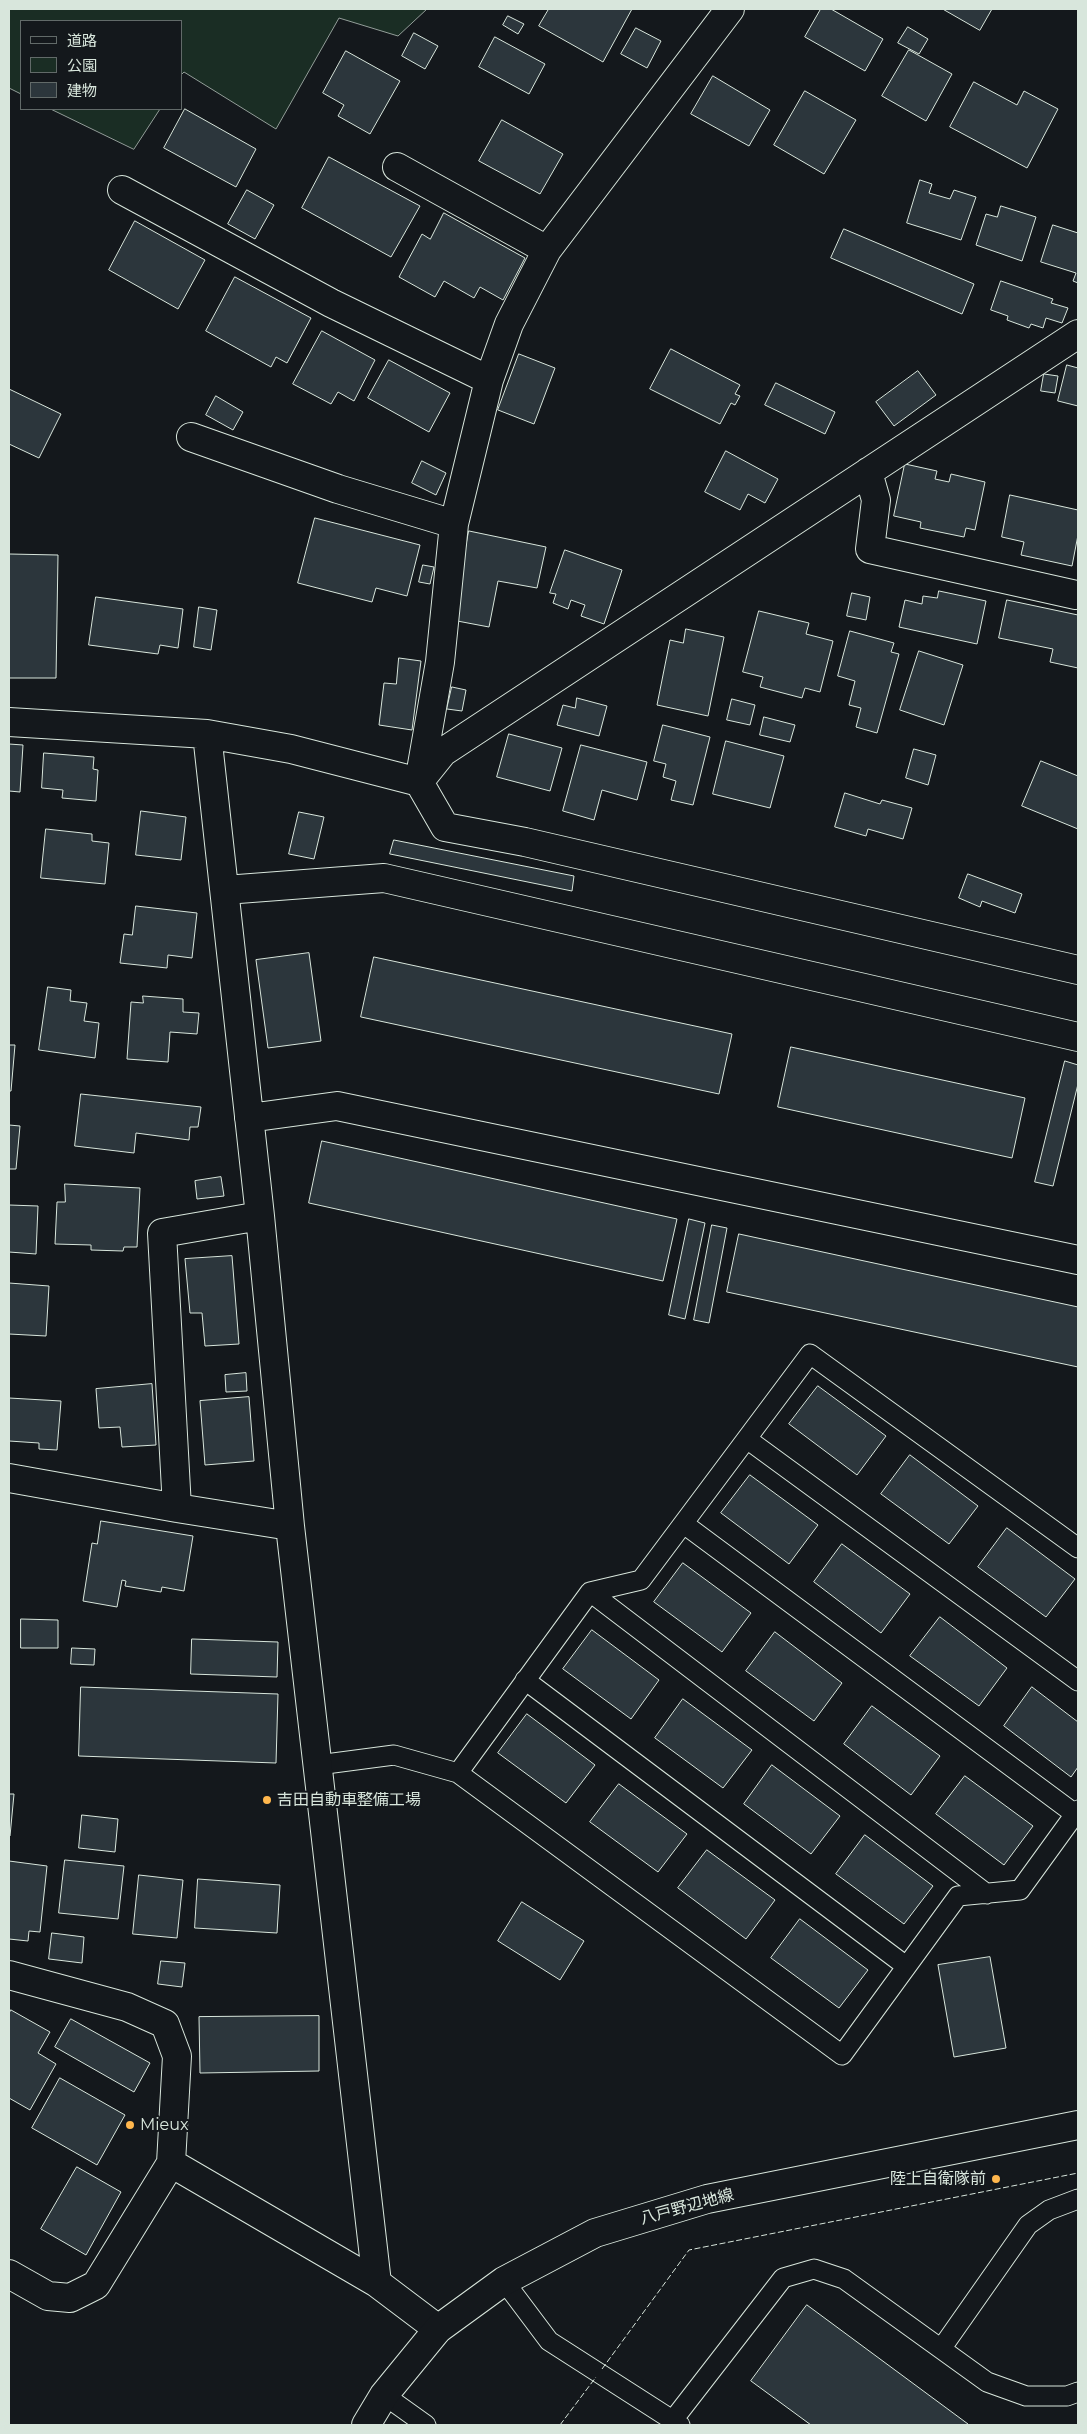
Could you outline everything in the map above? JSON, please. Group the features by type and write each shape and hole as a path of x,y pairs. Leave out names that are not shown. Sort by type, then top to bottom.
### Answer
{"street":[{"path":"730,9 547,250 509,324 489,380 454,524 440,662 419,782 445,827 534,845 1078,970"},
{"path":"397,167 547,250"},
{"path":"122,190 331,303 489,380"},
{"path":"419,782 443,752 1078,334"},
{"path":"191,437 338,489 454,524"},
{"path":"868,472 876,500 870,549 1076,595"},
{"path":"9,722 207,734 291,750 419,782"},
{"path":"207,734 260,1216 290,1526 377,2283"},
{"path":"224,890 384,878 1078,1037"},
{"path":"249,1118 336,1106 1078,1260"},
{"path":"177,1508 162,1233 260,1216"},
{"path":"9,1478 290,1526"},
{"path":"9,1975 127,2006 165,2024 177,2056 171,2163 96,2286 70,2298 48,2296 9,2274"},
{"name":"八戸野辺地線","path":"366,2425 384,2395 438,2329 504,2281 595,2233 706,2199 1078,2125"},
{"path":"171,2163 377,2283 438,2329"}],"lane":[{"path":"458,1773 590,1592 641,1580 810,1354 1078,1548"},
{"path":"747,1439 1078,1681"},
{"path":"318,1765 394,1755 458,1773 842,2055 958,1896 1020,1890 1077,1812 684,1524"},
{"path":"590,1592 987,1894"},
{"path":"525,1680 906,1966"},
{"path":"941,2349 1028,2225 1050,2210 1078,2199"},
{"path":"504,2281 549,2341 676,2423 783,2278 814,2268 844,2279 987,2382 1026,2396 1067,2396 1078,2392"},
{"path":"384,2395 426,2425"}],"green space":[{"path":"9,9 427,9 398,36 339,18 276,129 184,72 182,74 182,20 20,20 20,94 9,88"},
{"path":"53,110 159,110 134,149"}],"building":[{"path":"549,9 632,9 603,62 539,26"},
{"path":"821,9 831,9 883,39 865,71 805,37"},
{"path":"943,9 992,9 980,30"},
{"path":"508,16 524,24 518,34 503,25"},
{"path":"908,27 928,39 919,54 898,43"},
{"path":"636,28 661,41 647,68 621,54"},
{"path":"414,33 438,46 425,69 402,56"},
{"path":"495,37 545,64 529,94 479,67"},
{"path":"909,50 952,74 926,121 882,96"},
{"path":"346,51 400,81 370,134 338,116 344,105 323,93"},
{"path":"713,76 770,110 749,146 691,114"},
{"path":"974,82 1017,105 1024,91 1058,109 1027,168 950,127"},
{"path":"805,91 856,120 824,174 774,145"},
{"path":"185,109 256,149 236,187 164,148"},
{"path":"502,120 563,154 540,194 479,161"},
{"path":"329,157 420,206 391,257 302,208"},
{"path":"920,180 932,184 929,193 950,199 954,190 976,197 961,240 907,223"},
{"path":"247,190 274,205 255,239 228,224"},
{"path":"1001,206 1036,217 1022,261 976,245 986,214 997,217"},
{"path":"444,213 525,258 503,300 480,287 474,298 444,281 435,297 399,277 422,234 430,239"},
{"path":"135,221 205,260 178,309 109,270"},
{"path":"1053,225 1078,233 1078,283 1073,281 1076,273 1041,262"},
{"path":"844,229 974,284 962,314 831,258"},
{"path":"235,277 311,318 287,363 276,357 271,367 206,331"},
{"path":"1001,281 1053,299 1051,303 1068,308 1062,323 1046,318 1043,328 1031,324 1029,328 1007,320 1008,316 991,310"},
{"path":"322,331 375,360 354,401 338,392 331,404 293,384"},
{"path":"671,349 740,385 735,394 740,396 735,405 731,403 720,424 650,389"},
{"path":"519,354 555,368 534,424 498,410"},
{"path":"389,360 450,393 429,432 368,398"},
{"path":"1067,365 1078,368 1078,406 1058,401"},
{"path":"918,371 936,395 894,426 876,402"},
{"path":"1044,374 1058,376 1055,393 1041,391"},
{"path":"776,383 835,412 825,434 765,405"},
{"path":"9,389 61,414 39,458 9,444"},
{"path":"216,396 243,412 233,430 206,415"},
{"path":"726,451 778,479 765,503 748,494 740,510 705,492"},
{"path":"422,461 446,473 436,495 412,483"},
{"path":"905,464 937,471 935,479 949,482 951,474 985,482 975,530 966,528 964,537 920,528 921,522 894,516"},
{"path":"1010,495 1078,510 1078,535 1072,566 1021,555 1024,542 1002,537"},
{"path":"315,518 420,545 407,596 376,588 372,602 298,583"},
{"path":"469,531 546,547 537,588 498,581 489,627 452,620"},
{"path":"565,550 622,570 604,624 581,616 585,605 571,600 568,609 553,603 556,594 550,593"},
{"path":"9,554 58,555 56,678 9,678"},
{"path":"423,565 434,567 430,584 419,582"},
{"path":"939,591 986,601 977,644 899,627 905,600 922,604 923,596 937,598"},
{"path":"852,593 870,597 866,620 847,616"},
{"path":"96,597 183,609 178,648 160,645 158,654 89,645"},
{"path":"1007,600 1078,615 1078,668 1050,662 1053,649 999,638"},
{"path":"199,607 217,610 211,650 194,647"},
{"path":"759,611 809,623 806,634 833,641 820,692 805,688 802,698 760,687 763,677 743,672"},
{"path":"686,629 724,637 708,716 657,705 670,640 683,643"},
{"path":"850,631 894,643 891,652 899,654 877,733 856,727 861,708 849,705 855,681 838,676"},
{"path":"919,651 963,665 944,725 900,710"},
{"path":"399,658 421,661 412,730 379,725 384,683 396,684"},
{"path":"452,687 466,690 462,711 447,709"},
{"path":"577,698 607,706 599,736 557,725 563,705 575,708"},
{"path":"732,699 755,705 750,725 727,720"},
{"path":"764,717 795,725 790,742 760,735"},
{"path":"663,725 710,737 693,805 671,800 676,781 663,777 666,764 654,761"},
{"path":"509,734 562,748 550,791 497,777"},
{"path":"726,741 784,756 770,808 713,794"},
{"path":"9,744 23,745 20,792 9,791"},
{"path":"581,745 647,762 637,800 602,790 594,820 563,811"},
{"path":"914,749 936,755 928,785 906,778"},
{"path":"44,753 94,757 93,769 98,770 96,801 62,798 63,790 42,788"},
{"path":"1041,761 1078,776 1078,829 1022,806"},
{"path":"845,793 880,804 882,800 912,808 903,839 868,829 866,836 835,827"},
{"path":"141,811 186,817 181,860 136,855"},
{"path":"299,812 324,817 314,859 289,854"},
{"path":"46,829 92,834 92,841 109,843 105,884 41,878"},
{"path":"394,840 574,876 572,891 390,854"},
{"path":"968,874 1022,894 1015,913 982,901 980,907 959,898"},
{"path":"136,906 197,913 192,958 168,955 167,968 120,963 124,934 132,935"},
{"path":"309,953 321,1041 268,1048 256,960"},
{"path":"374,957 732,1034 719,1094 361,1017"},
{"path":"48,987 71,990 70,1001 87,1003 84,1021 99,1023 95,1058 39,1050"},
{"path":"143,996 183,999 183,1012 199,1013 197,1034 170,1032 168,1062 127,1059 131,1002 143,1003"},
{"path":"9,1045 15,1045 11,1091 9,1091"},
{"path":"791,1047 1025,1098 1012,1158 778,1107"},
{"path":"1065,1061 1078,1065 1078,1084 1053,1186 1035,1182"},
{"path":"81,1094 201,1107 198,1127 190,1127 189,1140 136,1133 134,1153 75,1146"},
{"path":"9,1125 20,1126 16,1169 9,1169"},
{"path":"322,1141 677,1219 663,1281 309,1203"},
{"path":"221,1177 224,1196 197,1199 195,1181"},
{"path":"65,1184 140,1188 137,1247 124,1247 123,1251 91,1250 91,1245 55,1244 57,1202 65,1202"},
{"path":"9,1205 38,1206 36,1254 9,1252"},
{"path":"689,1219 705,1223 685,1319 669,1315"},
{"path":"712,1225 727,1228 709,1323 694,1320"},
{"path":"739,1234 1078,1307 1078,1367 727,1292"},
{"path":"232,1256 239,1344 205,1346 202,1313 190,1313 185,1259"},
{"path":"9,1283 49,1286 46,1336 9,1334"},
{"path":"246,1373 247,1391 226,1392 225,1375"},
{"path":"152,1384 156,1445 122,1447 120,1427 99,1428 96,1389"},
{"path":"818,1386 886,1436 857,1475 789,1424"},
{"path":"249,1397 254,1461 205,1465 200,1401"},
{"path":"9,1398 61,1401 57,1450 39,1449 39,1443 9,1441"},
{"path":"910,1455 978,1506 949,1544 881,1494"},
{"path":"750,1475 818,1525 789,1564 721,1513"},
{"path":"101,1521 193,1536 184,1591 162,1587 161,1592 125,1586 126,1581 122,1580 117,1607 83,1601 92,1543 97,1544"},
{"path":"1007,1528 1075,1579 1046,1617 978,1567"},
{"path":"842,1544 910,1594 881,1633 814,1582"},
{"path":"683,1563 751,1613 722,1652 654,1602"},
{"path":"940,1617 1007,1668 979,1706 910,1656"},
{"path":"21,1619 58,1620 58,1648 21,1648"},
{"path":"592,1630 659,1680 631,1719 563,1669"},
{"path":"775,1632 842,1683 814,1721 746,1671"},
{"path":"192,1639 278,1642 277,1677 191,1674"},
{"path":"72,1648 95,1649 94,1665 71,1664"},
{"path":"81,1687 278,1694 276,1763 79,1756"},
{"path":"1032,1687 1078,1722 1078,1767 1071,1777 1004,1726"},
{"path":"683,1699 752,1750 723,1788 655,1738"},
{"path":"872,1706 940,1756 911,1795 844,1744"},
{"path":"527,1714 595,1765 566,1803 498,1753"},
{"path":"772,1765 840,1816 811,1854 744,1804"},
{"path":"965,1776 1033,1826 1004,1865 936,1814"},
{"path":"619,1784 687,1834 658,1872 590,1822"},
{"path":"9,1794 14,1794 10,1836 9,1836"},
{"path":"82,1815 118,1819 115,1852 79,1848"},
{"path":"865,1835 933,1886 904,1924 836,1874"},
{"path":"707,1850 775,1900 746,1939 678,1888"},
{"path":"65,1860 124,1866 118,1919 59,1913"},
{"path":"9,1861 47,1866 40,1932 29,1931 28,1941 9,1939"},
{"path":"139,1875 183,1880 177,1938 133,1934"},
{"path":"198,1879 280,1885 277,1933 195,1928"},
{"path":"522,1902 584,1941 560,1980 498,1941"},
{"path":"800,1919 868,1970 839,2008 771,1958"},
{"path":"52,1933 84,1937 82,1963 49,1959"},
{"path":"990,1957 1006,2048 954,2057 938,1965"},
{"path":"161,1961 185,1963 182,1987 158,1984"},
{"path":"11,2010 50,2032 38,2053 56,2064 30,2110 9,2098 9,2014"},
{"path":"319,2016 319,2071 200,2073 199,2017"},
{"path":"71,2019 150,2063 134,2092 55,2047"},
{"path":"60,2078 125,2115 97,2165 32,2128"},
{"path":"77,2167 121,2192 86,2255 41,2229"},
{"path":"807,2305 968,2424 811,2425 751,2381"}],"fence":[{"path":"602,2369 689,2250 1078,2173"},
{"path":"560,2425 596,2377"}],"place":[{"name":"吉田自動車整備工場","path":"267,1800"},
{"name":"Mieux","path":"130,2125"},
{"name":"陸上自衛隊前","path":"996,2179"}]}
